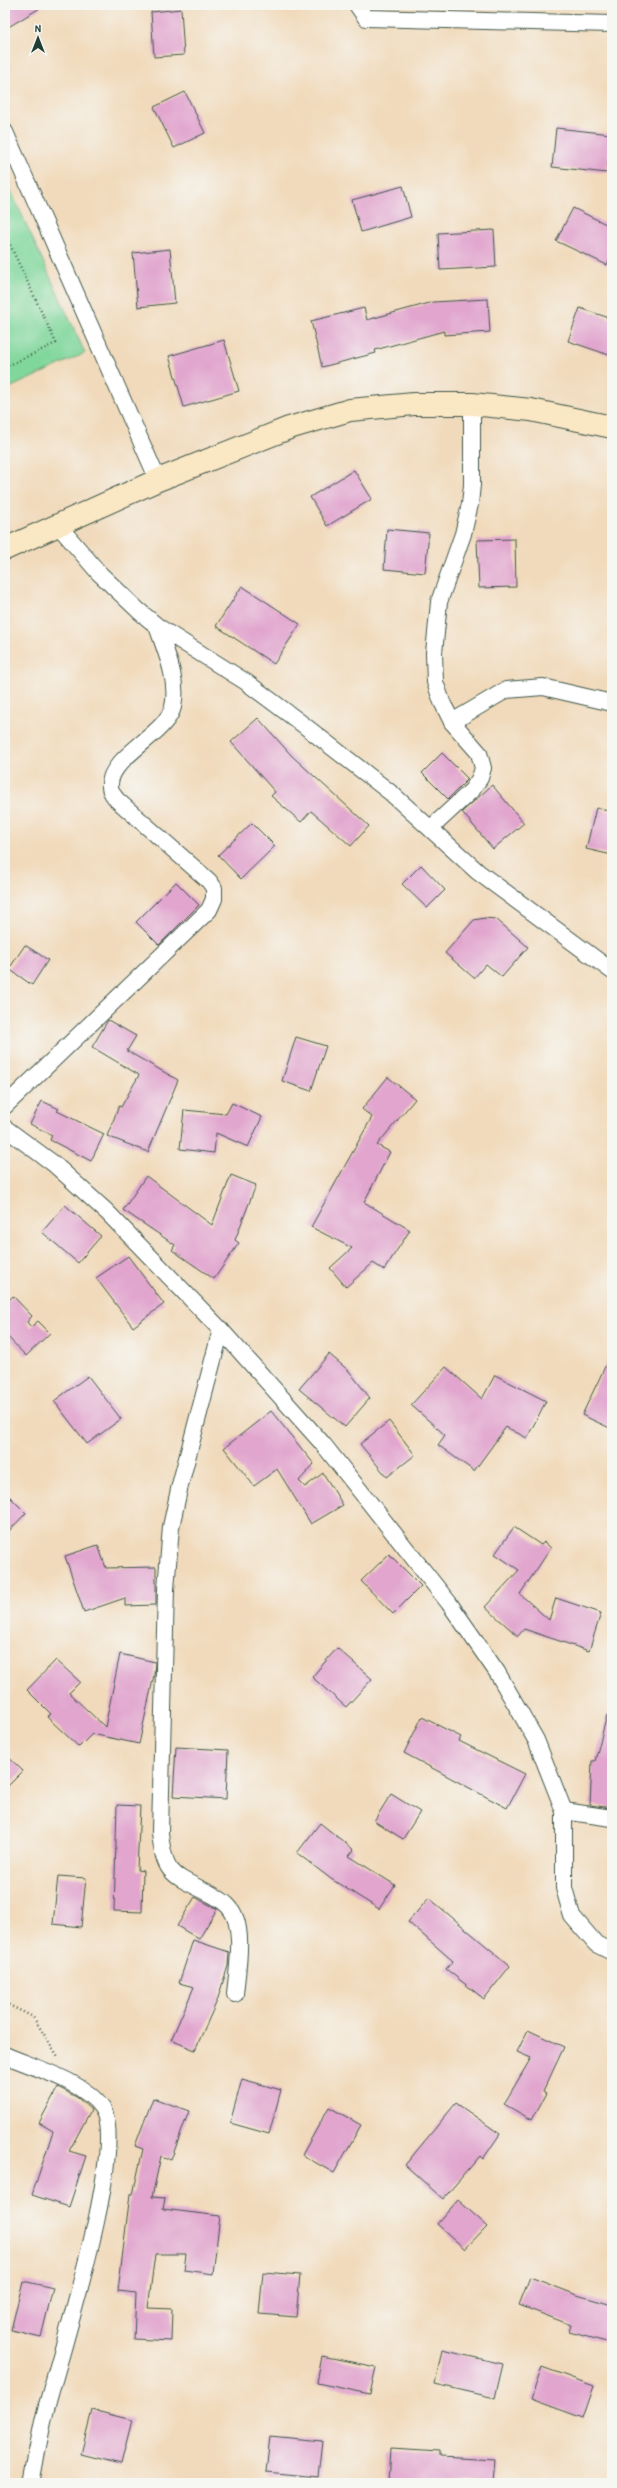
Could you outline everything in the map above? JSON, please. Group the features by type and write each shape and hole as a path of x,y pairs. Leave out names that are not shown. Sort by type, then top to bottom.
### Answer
{"main road":[{"path":"5,549 57,524 158,480 289,428 350,410 414,404 472,404 531,410 612,425"}],"street":[{"path":"357,5 366,18 612,24"},
{"path":"5,132 158,480"},
{"path":"431,828 472,790 480,778 483,768 479,753 452,722 436,682 436,626 438,602 463,534 470,504 472,404"},
{"path":"57,524 100,573 157,626 246,682 390,793 431,828 478,872 612,971"},
{"path":"5,1106 176,944 209,910 214,899 214,888 208,881 117,800 110,789 110,780 116,769 163,723 172,708 172,676 157,626"},
{"path":"452,722 506,690 543,687 612,703"},
{"path":"5,1128 54,1164 107,1212 221,1330 323,1444 449,1603 497,1672 532,1733 564,1811 564,1888 572,1916 596,1944 612,1952"},
{"path":"221,1330 180,1485 171,1527 166,1589 160,1832 162,1856 168,1868 180,1878 218,1898 230,1907 236,1922 240,1944 235,1994"},
{"path":"564,1811 612,1818"},
{"path":"5,2055 77,2086 92,2096 103,2109 107,2126 103,2184 96,2225 46,2409 31,2483"}],"path":[{"path":"5,234 56,343 5,367"},
{"path":"5,2003 33,2017 77,2086"}],"green space":[{"path":"5,178 85,353 5,390"}],"building":[{"path":"5,5 45,5 5,29"},
{"path":"181,9 184,55 154,57 151,12"},
{"path":"185,92 205,133 174,148 154,107"},
{"path":"556,128 611,134 607,173 552,167"},
{"path":"403,186 411,217 361,232 352,200"},
{"path":"573,208 612,227 612,254 607,265 556,241"},
{"path":"494,230 496,267 440,270 438,233"},
{"path":"170,249 175,303 138,307 133,253"},
{"path":"488,299 490,332 444,335 444,331 375,350 376,353 322,367 311,321 364,308 367,320 433,302"},
{"path":"580,308 612,319 612,356 568,341"},
{"path":"224,340 239,391 184,407 169,356"},
{"path":"354,470 372,499 327,526 310,497"},
{"path":"387,529 429,533 425,573 384,569"},
{"path":"515,539 516,587 479,588 477,540"},
{"path":"242,586 300,624 274,664 216,626"},
{"path":"258,718 292,756 369,826 351,846 311,811 301,822 271,796 275,792 231,742"},
{"path":"442,753 468,779 448,799 422,773"},
{"path":"492,785 524,823 493,849 462,812"},
{"path":"596,808 612,812 612,855 586,849"},
{"path":"252,823 275,846 241,879 218,855"},
{"path":"421,865 445,890 427,908 402,884"},
{"path":"176,882 199,905 159,945 136,922"},
{"path":"485,918 496,919 528,947 502,977 486,964 474,978 445,953 474,920"},
{"path":"25,945 48,960 32,985 9,969"},
{"path":"108,1020 136,1036 127,1051 178,1080 148,1152 107,1136 119,1106 121,1107 139,1075 92,1047"},
{"path":"296,1037 326,1046 311,1091 282,1081"},
{"path":"388,1077 415,1099 377,1145 390,1152 364,1202 410,1230 384,1270 373,1263 346,1287 330,1268 352,1248 311,1227 372,1117 362,1109"},
{"path":"42,1101 59,1109 57,1111 104,1134 91,1161 50,1140 52,1135 30,1124"},
{"path":"232,1103 262,1117 248,1147 216,1133 214,1153 180,1149 184,1110 226,1114"},
{"path":"231,1175 256,1185 235,1240 239,1243 214,1279 172,1250 175,1245 123,1210 146,1176 212,1225"},
{"path":"65,1205 101,1236 78,1263 42,1232"},
{"path":"128,1256 164,1304 133,1327 96,1278"},
{"path":"13,1296 32,1316 27,1322 31,1327 38,1321 50,1333 26,1356 5,1334 5,1304"},
{"path":"612,1352 612,1429 582,1415"},
{"path":"329,1354 349,1371 370,1398 345,1427 299,1389"},
{"path":"446,1367 482,1399 495,1375 546,1401 527,1438 506,1427 474,1471 438,1445 445,1435 411,1405"},
{"path":"88,1376 121,1419 87,1444 54,1401"},
{"path":"271,1411 314,1464 299,1481 305,1487 323,1473 343,1505 311,1524 277,1469 254,1486 224,1448"},
{"path":"389,1421 415,1455 387,1477 360,1444"},
{"path":"5,1492 26,1513 5,1535"},
{"path":"514,1527 541,1545 544,1542 551,1548 520,1594 549,1620 556,1598 601,1613 589,1651 524,1629 518,1636 485,1607 519,1570 495,1554"},
{"path":"98,1545 106,1568 156,1567 156,1605 125,1606 125,1598 84,1612 65,1556"},
{"path":"389,1554 421,1586 393,1614 361,1581"},
{"path":"337,1648 372,1679 346,1707 312,1677"},
{"path":"120,1654 155,1662 154,1675 139,1744 92,1734 79,1747 47,1717 51,1714 27,1690 56,1660 80,1682 69,1693 105,1727"},
{"path":"607,1715 612,1716 612,1808 590,1805 592,1761 595,1761"},
{"path":"422,1717 461,1737 459,1741 525,1774 507,1808 404,1753"},
{"path":"176,1747 228,1750 226,1799 173,1796"},
{"path":"5,1754 23,1771 5,1789"},
{"path":"391,1794 420,1812 403,1839 374,1821"},
{"path":"117,1805 140,1806 137,1870 143,1871 142,1912 114,1911"},
{"path":"320,1823 354,1850 349,1856 395,1885 379,1909 331,1879 297,1853"},
{"path":"58,1876 86,1878 81,1927 53,1924"},
{"path":"195,1897 217,1909 199,1939 177,1926"},
{"path":"429,1898 510,1966 484,1999 446,1969 453,1961 408,1922"},
{"path":"193,1940 229,1952 228,1966 217,2001 195,2050 171,2040 194,1987 179,1983"},
{"path":"528,2030 564,2047 543,2092 546,2094 532,2120 504,2104 531,2058 517,2052"},
{"path":"242,2079 281,2090 269,2134 230,2123"},
{"path":"58,2087 78,2098 91,2110 69,2151 86,2156 69,2207 32,2195 53,2131 39,2123"},
{"path":"153,2098 189,2111 171,2160 161,2156 152,2197 165,2198 163,2209 220,2216 213,2274 184,2270 186,2254 155,2254 148,2308 172,2309 171,2341 134,2339 136,2293 118,2291 130,2194 133,2194 143,2149 135,2146"},
{"path":"456,2103 500,2134 483,2159 480,2156 443,2199 405,2165"},
{"path":"329,2107 361,2125 334,2173 302,2155"},
{"path":"458,2200 487,2226 465,2249 437,2224"},
{"path":"263,2272 300,2275 296,2317 259,2314"},
{"path":"530,2277 577,2295 612,2305 612,2335 610,2343 569,2332 571,2325 519,2305"},
{"path":"23,2281 53,2288 41,2337 11,2330"},
{"path":"442,2350 503,2364 495,2398 435,2384"},
{"path":"322,2356 376,2367 370,2394 317,2383"},
{"path":"542,2367 594,2386 583,2418 531,2399"},
{"path":"92,2410 132,2420 121,2464 81,2454"},
{"path":"270,2436 322,2441 318,2477 266,2472"},
{"path":"390,2449 440,2452 440,2457 495,2460 493,2483 388,2483"}]}
